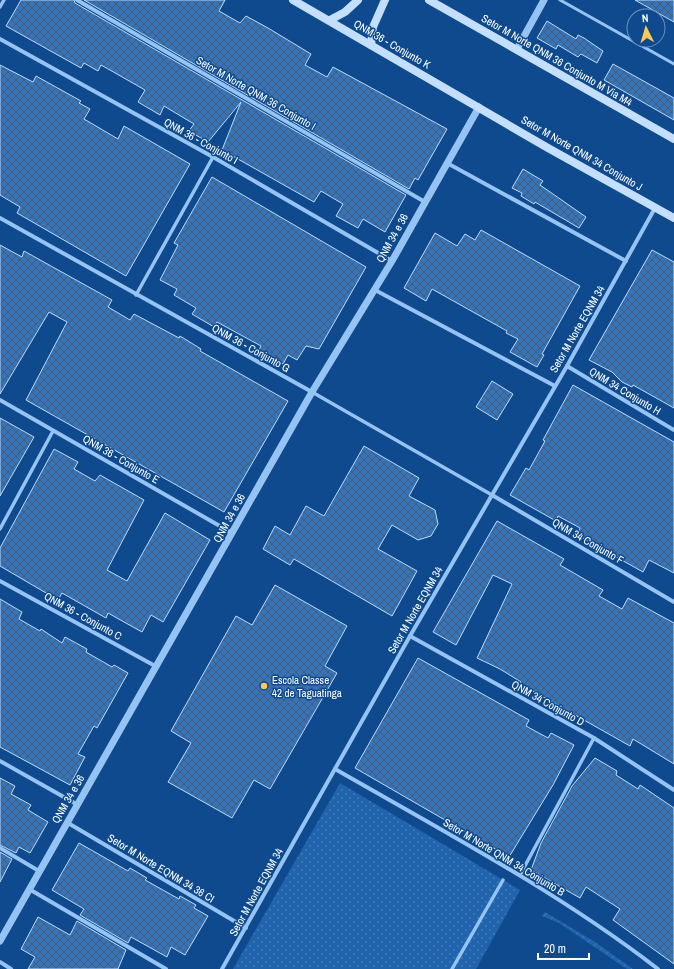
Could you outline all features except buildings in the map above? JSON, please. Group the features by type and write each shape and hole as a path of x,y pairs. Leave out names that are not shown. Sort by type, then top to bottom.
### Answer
{"main road":[{"name":"QNM 36 - Conjunto K","path":"293,0 479,107"},
{"path":"330,20 345,12 358,0"},
{"path":"371,45 373,27 385,0"},
{"name":"Setor M Norte QNM 36 Conjunto M Via M4","path":"429,0 674,139"},
{"name":"Setor M Norte QNM 34 Conjunto J","path":"479,107 674,218"}],"street":[{"path":"0,7 4,0"},
{"name":"Setor M Norte QNM 36 Conjunto I","path":"77,0 425,202"},
{"path":"517,49 544,0"},
{"name":"QNM 36 - Conjunto I","path":"0,39 213,157 392,261"},
{"name":"QNM 34 e 36","path":"0,941 233,534 312,392 392,261 479,107"},
{"path":"136,295 213,157"},
{"path":"446,163 626,261"},
{"name":"Setor M Norte EQNM 34","path":"222,969 410,636 567,366 655,208"},
{"name":"QNM 36 - Conjunto G","path":"0,218 312,392 492,495"},
{"path":"375,290 555,386"},
{"name":"QNM 34 Conjunto H","path":"567,366 674,430"},
{"name":"QNM 36 - Conjunto E","path":"0,400 233,534"},
{"path":"0,529 53,431"},
{"name":"QNM 34 Conjunto F","path":"492,495 673,601"},
{"name":"QNM 36 - Conjunto C","path":"0,581 157,667"},
{"path":"673,601 674,596"},
{"name":"QNM 34 Conjunto D","path":"410,636 594,738 674,790"},
{"path":"520,875 594,738"},
{"path":"0,761 78,805"},
{"name":"Setor M Norte QNM 34 Conjunto B","path":"336,769 520,875 632,949 658,969"},
{"name":"Setor M Norte EQNM 34 36 CI","path":"68,823 246,928"},
{"path":"0,848 40,871"},
{"path":"452,969 503,880"},
{"path":"29,889 166,969"},
{"path":"0,962 11,969"}],"lane":[{"path":"560,0 674,64"}],"shaded area":[{"path":"340,783 520,890 476,969 233,969"},
{"path":"545,912 595,942 633,969 627,969 559,923 542,916"}],"place":[{"name":"Escola Classe 42 de Taguatinga","path":"264,686"}]}
